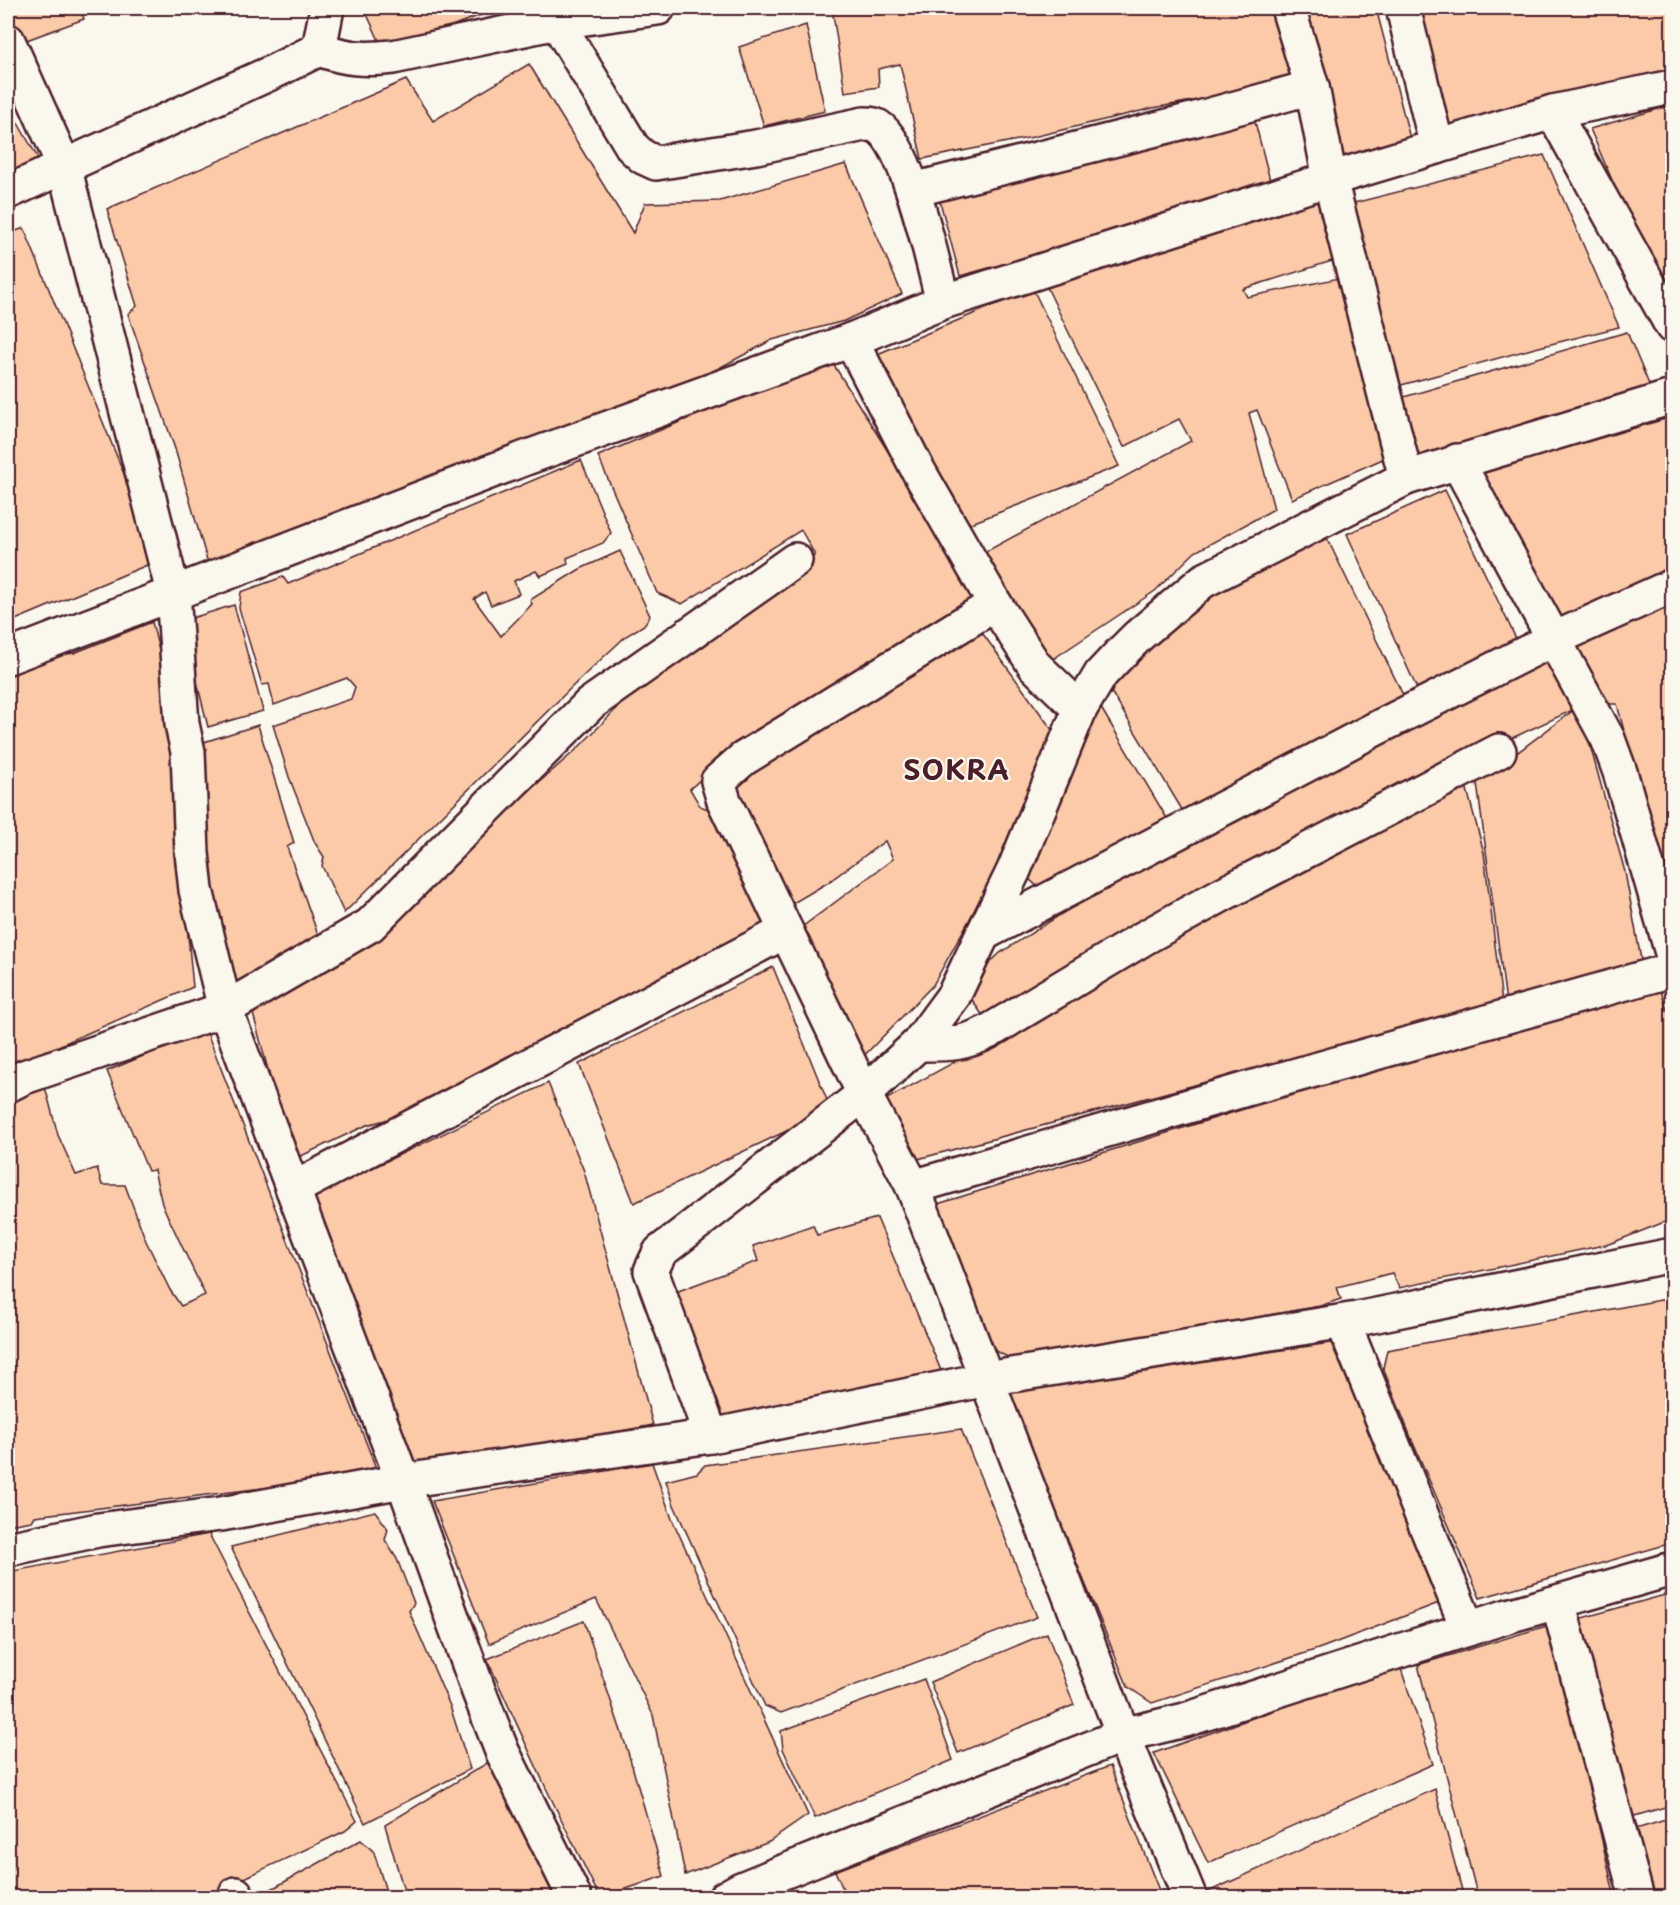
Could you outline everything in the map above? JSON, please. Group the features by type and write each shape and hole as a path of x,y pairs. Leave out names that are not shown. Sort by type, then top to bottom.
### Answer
{"street":[{"path":"319,49 327,8"},
{"path":"8,192 319,49 343,58 393,57 555,14 658,8"},
{"path":"1288,8 1312,87 1330,179 1406,478"},
{"path":"1403,8 1437,147"},
{"path":"555,14 633,148 656,163 756,147 864,124 876,126 885,133 898,154 913,190 944,302"},
{"path":"8,41 63,166 173,592 182,724 188,752 192,853 196,890 225,1009 502,1751 575,1898"},
{"path":"913,190 1196,120 1312,87"},
{"path":"8,657 523,459 851,340 944,302 1330,179 1554,112 1672,87"},
{"path":"1554,112 1672,326"},
{"path":"851,340 918,470 995,604 1035,666 1080,709"},
{"path":"711,1436 651,1271 655,1261 660,1252 864,1094 918,1044 954,995 1014,870 1080,709 1109,665 1138,636 1203,581 1406,478 1672,397"},
{"path":"1457,461 1608,739 1672,953"},
{"path":"8,1085 24,1077 225,1009 370,925 590,704 795,560"},
{"path":"983,934 1375,729 1554,639 1672,586"},
{"path":"995,604 744,759 718,782 724,801 864,1094 913,1187 1124,1735 1190,1898"},
{"path":"918,1044 969,1042 1222,894 1499,751"},
{"path":"292,1189 786,931"},
{"path":"913,1187 1243,1090 1672,970"},
{"path":"8,1549 98,1530 221,1514 403,1481 711,1436 987,1379 1343,1322 1672,1255"},
{"path":"1343,1322 1468,1629"},
{"path":"725,1898 741,1889 1124,1735 1185,1720 1468,1629 1672,1569"},
{"path":"1558,1602 1637,1898"}],"building":[{"path":"8,8 80,8 84,19 13,45 8,32"},
{"path":"364,8 500,8 384,51"},
{"path":"832,8 1278,8 1298,82 1153,108 1033,137 922,159 900,64 878,69 879,87 845,92"},
{"path":"1302,8 1376,8 1412,146 1342,162"},
{"path":"1408,8 1672,8 1672,75 1444,136"},
{"path":"806,25 825,111 764,126 739,47"},
{"path":"529,64 633,233 645,203 720,201 846,164 902,294 844,321 772,340 662,398 209,567 175,449 128,314 137,306 107,209 406,80 433,121"},
{"path":"1672,105 1672,292 1666,281 1656,282 1590,129"},
{"path":"8,106 38,158 28,172 8,181"},
{"path":"1253,114 1272,188 960,276 939,198"},
{"path":"1544,155 1619,327 1394,387 1350,204"},
{"path":"1317,191 1335,260 1243,289 1247,297 1339,278 1394,454 1292,499 1257,410 1249,413 1274,509 1195,552 1155,591 1047,663 985,552 1191,441 1179,419 1124,447 1043,279"},
{"path":"24,228 159,560 8,623 8,234"},
{"path":"1033,289 1119,466 964,526 875,355"},
{"path":"1627,332 1653,394 1437,459 1412,455 1397,399"},
{"path":"827,354 919,501 984,596 736,747 690,789 700,806 719,813 768,927 400,1116 367,1125 299,1157 279,1111 251,1006 481,833 577,749 626,699 719,625 815,555 801,530 682,604 657,593 598,456 759,389"},
{"path":"1672,417 1672,576 1561,624 1481,473"},
{"path":"581,460 611,533 603,543 567,558 568,564 540,576 536,571 514,581 519,594 491,605 485,592 474,599 501,636 532,604 530,600 580,569 620,551 650,616 644,625 626,636 579,680 344,913 322,866 324,857 315,843 289,777 273,725 351,699 355,687 347,678 274,705 269,684 262,685 239,608 241,592 283,577 288,584"},
{"path":"1445,490 1518,643 1419,693 1347,534"},
{"path":"1325,534 1404,697 1184,813 1110,690 1210,588"},
{"path":"1672,596 1672,915 1617,704 1594,704 1567,644"},
{"path":"234,605 263,711 208,727 182,621"},
{"path":"152,622 175,715 184,894 193,987 8,1068 8,674 52,656 74,653"},
{"path":"978,627 1053,731 1029,804 1003,859 933,985 855,1065 794,933 893,859 885,841 827,883 785,908 757,840 759,835 735,782"},
{"path":"1542,651 1575,709 1475,755 983,1016 964,988 1000,953 1129,871"},
{"path":"1098,703 1168,820 1038,887 1019,870"},
{"path":"1575,709 1588,738 1625,872 1642,965 1506,1002 1477,783"},
{"path":"258,725 294,843 287,847 323,949 234,997 206,903 198,751 204,742"},
{"path":"1465,782 1484,853 1502,1003 914,1160 885,1100"},
{"path":"773,967 831,1110 634,1203 579,1064"},
{"path":"1658,981 1672,1026 1672,1235 1667,1221 1609,1244 1399,1288 1392,1273 1337,1287 1341,1299 1320,1306 1014,1360 991,1349 931,1206"},
{"path":"206,1030 376,1468 370,1475 35,1516 32,1521 8,1525 8,1097 44,1083 58,1135 76,1175 97,1168 102,1185 125,1185 146,1241 170,1290 181,1306 205,1295 162,1204 154,1170 148,1171 107,1071"},
{"path":"548,1083 584,1171 653,1425 563,1442 419,1477 304,1201"},
{"path":"877,1218 947,1385 714,1427 665,1296 758,1261 753,1246 813,1225 817,1235"},
{"path":"1672,1298 1672,1543 1480,1598 1383,1368 1387,1350"},
{"path":"1331,1343 1444,1601 1321,1648 1152,1703 1128,1687 1005,1390"},
{"path":"961,1429 1037,1617 781,1713 765,1706 674,1505 666,1481 697,1473 705,1465"},
{"path":"652,1463 672,1519 808,1815 769,1842 685,1875 653,1715 596,1599 489,1644 432,1501"},
{"path":"375,1511 388,1529 385,1540 397,1559 414,1603 409,1611 450,1706 470,1769 365,1823 231,1547"},
{"path":"209,1534 357,1821 345,1831 223,1888 207,1898 8,1898 8,1572"},
{"path":"1672,1593 1672,1805 1621,1820 1571,1621"},
{"path":"584,1621 628,1752 664,1876 600,1898 546,1788 487,1659"},
{"path":"1553,1624 1615,1898 1478,1898 1418,1665"},
{"path":"1047,1633 1074,1705 958,1753 930,1682"},
{"path":"1400,1666 1433,1764 1208,1863 1154,1753"},
{"path":"924,1679 953,1760 815,1818 783,1749 781,1731"},
{"path":"497,1757 561,1898 406,1898 385,1825"},
{"path":"1110,1766 1162,1898 847,1898 835,1871"},
{"path":"1435,1789 1464,1898 1210,1898 1208,1892"},
{"path":"1672,1818 1672,1898 1641,1898 1623,1833"},
{"path":"361,1840 374,1852 388,1898 255,1898"},
{"path":"833,1890 836,1898 809,1898"}],"district":[{"name":"SOKRA","path":"957,771"}]}
